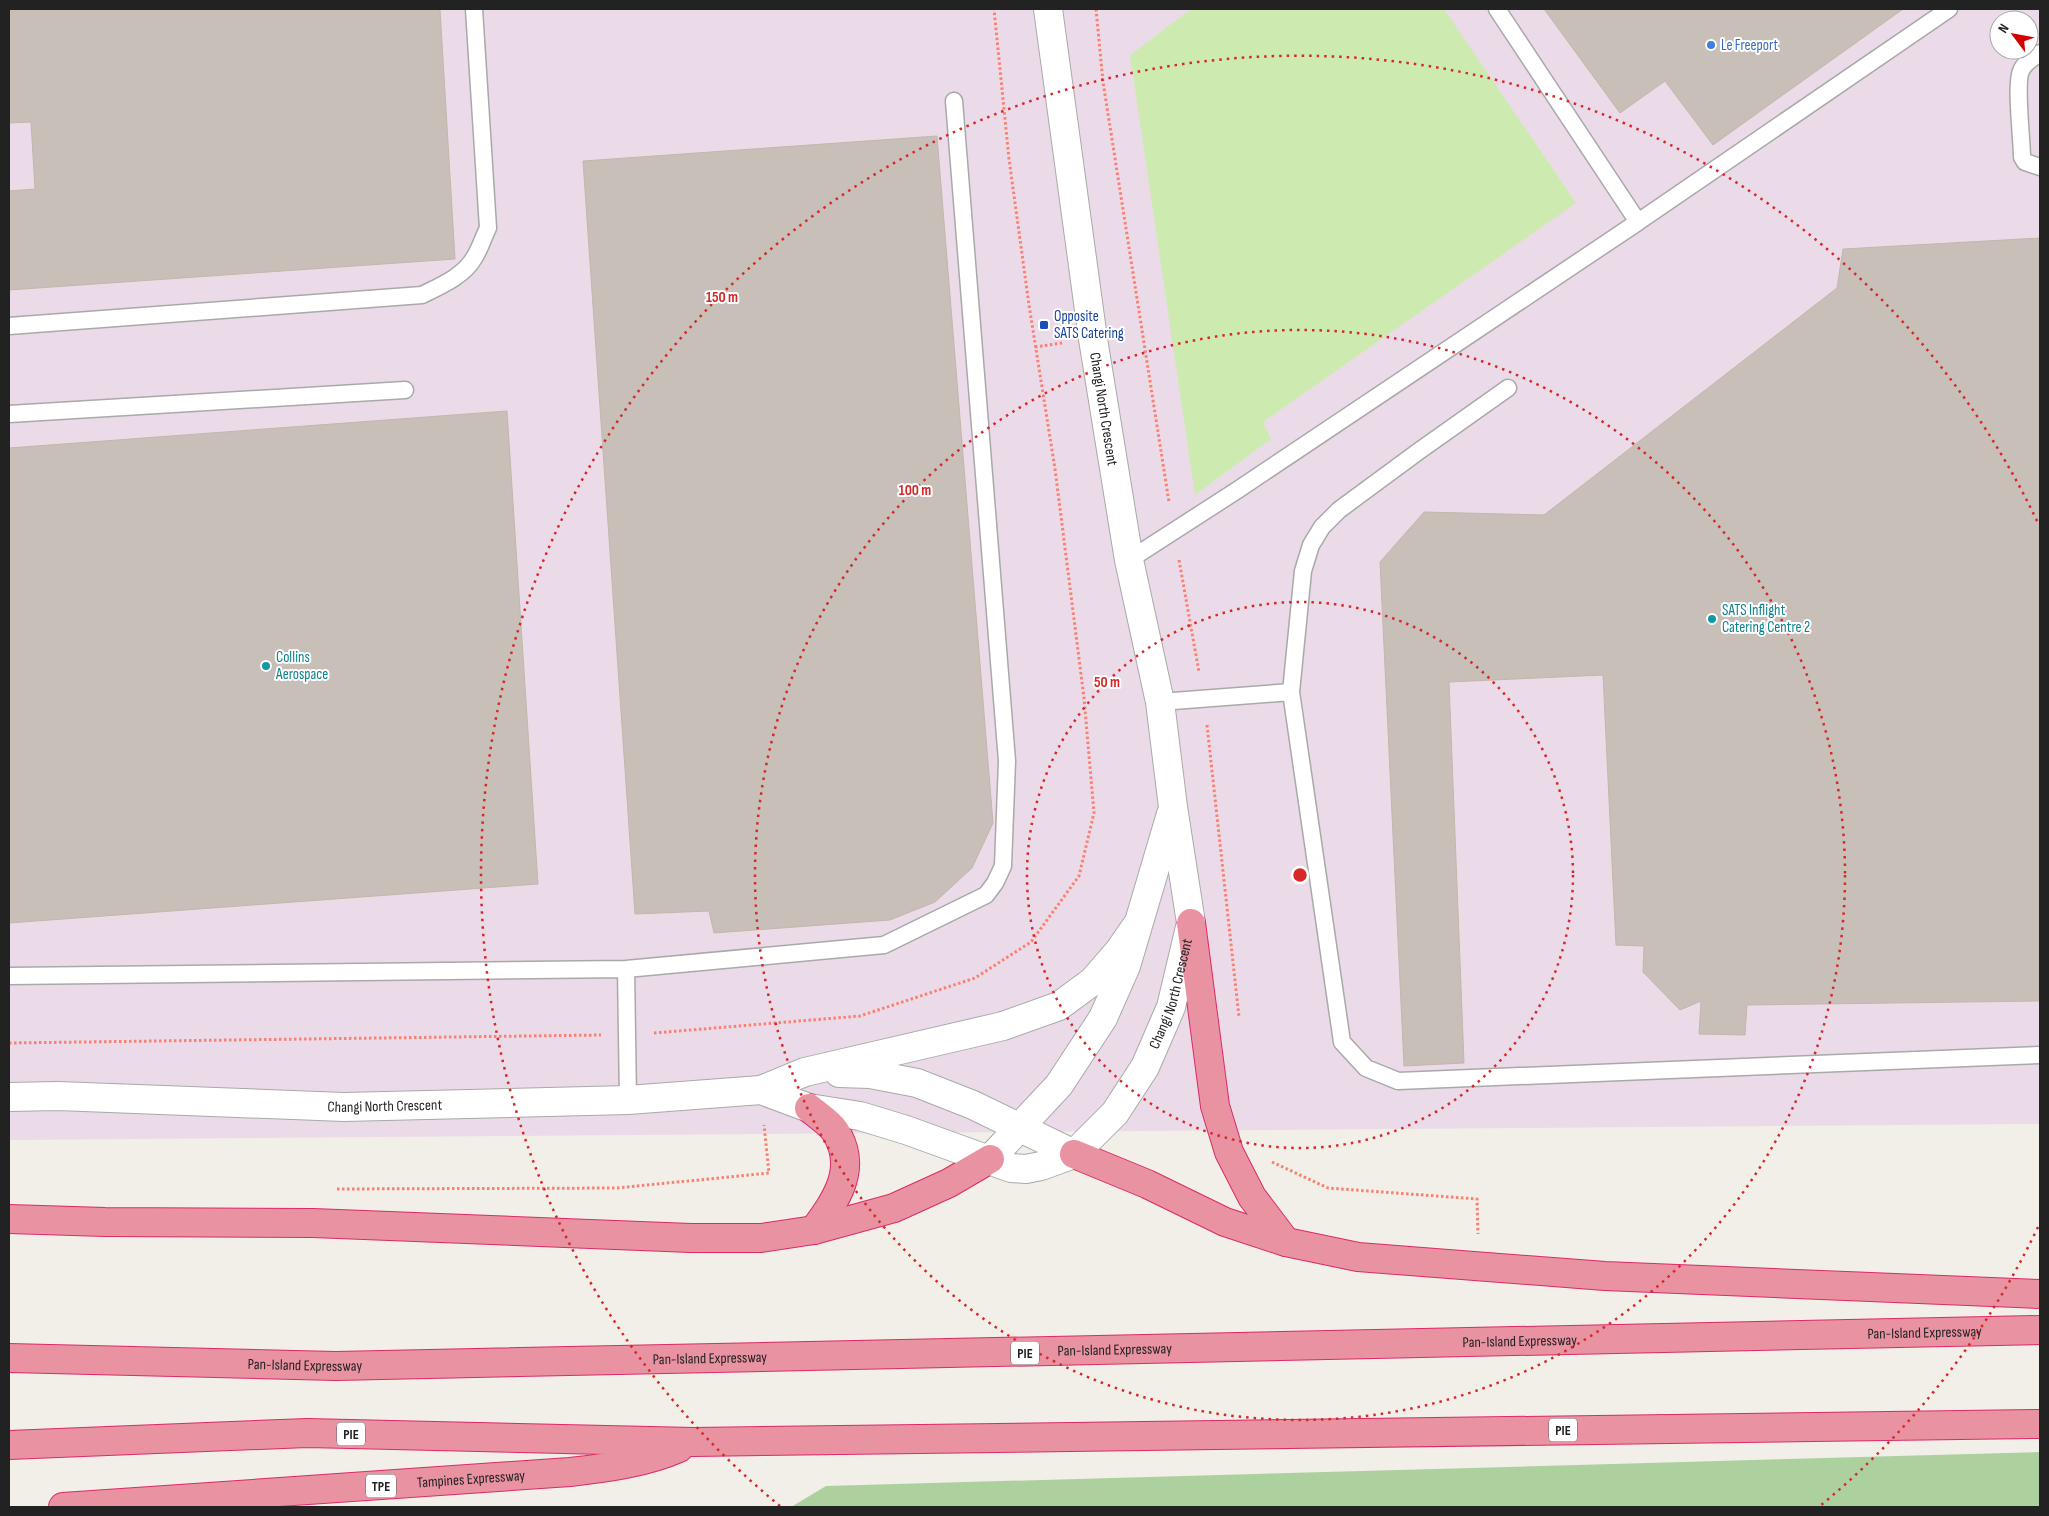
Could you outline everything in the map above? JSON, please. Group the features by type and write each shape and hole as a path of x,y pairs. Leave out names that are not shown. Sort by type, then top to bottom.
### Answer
{"highway":[{"path":"1191,923 1215,1106 1229,1152 1252,1197 1286,1242"},
{"path":"809,1108 835,1131 843,1151 845,1177 832,1205 814,1230"},
{"path":"1074,1154 1146,1184 1225,1222 1286,1242 1358,1257 1463,1266 1772,1284 2040,1294"},
{"path":"9,1219 312,1223 691,1238 761,1238 814,1230 894,1208 949,1183 990,1159"},
{"name":"Pan-Island Expressway","path":"9,1358 346,1366 2040,1330"},
{"name":"PIE","path":"9,1446 307,1433 694,1442 2040,1424"},
{"name":"Tampines Expressway","path":"63,1507 570,1472 602,1468 661,1456 694,1442"}],"street":[{"name":"Changi North Crescent","path":"761,1090 809,1108 860,1116 906,1130 1011,1168 1026,1169 1042,1166 1074,1154 1115,1113 1145,1067 1171,1007 1191,923 1172,807 1160,702 1129,560 1093,339 1048,9"},
{"name":"Changi North Crescent","path":"990,1159 1060,1085 1103,1018 1126,966 1172,807"},
{"name":"Changi North Crescent","path":"9,1097 58,1096 344,1107 628,1100 761,1090 805,1072 1003,1026 1058,1006 1093,981 1119,951 1137,925"},
{"name":"Changi North Crescent","path":"805,1072 870,1074 917,1083 973,1105 1074,1154"}],"lane":[{"path":"9,326 422,295 458,274 474,260 488,228 474,9"},
{"path":"1497,9 1638,222"},
{"path":"1129,560 1638,222 1949,9"},
{"path":"2040,53 2029,60 2020,71 2018,84 2022,157 2025,162 2040,167"},
{"path":"9,976 626,969 884,945 986,894 995,883 1003,866 1007,761 954,101"},
{"path":"1508,388 1339,510 1322,527 1312,545 1303,571 1291,692 1342,1042 1366,1068 1398,1081 2040,1055"},
{"path":"9,414 404,390"},
{"path":"1160,702 1291,692"},
{"path":"626,969 628,1100"}],"path":[{"path":"9,1043 459,1035 628,1035 860,1016 975,978 1030,942 1078,876 1094,813 1084,698 1055,470 1028,305 1009,159 994,9"},
{"path":"328,1188 617,1188 769,1173 761,1090"}],"shaded area":[{"path":"9,9 2040,9 2040,1124 9,1140"}],"green space":[{"path":"1191,9 1444,9 1576,203 1263,422 1271,439 1195,495 1130,55"},
{"path":"2040,1452 2040,1507 791,1507 826,1486"}],"building":[{"path":"9,9 440,9 455,259 9,290 9,191 35,189 31,122 9,123"},
{"name":"Le Freeport","path":"1544,9 1903,9 1713,145 1665,81 1620,113"},
{"path":"937,136 993,823 972,868 935,902 890,920 714,933 709,911 635,914 583,161"},
{"name":"SATS Inflight Catering Centre 2","path":"2040,238 2040,1001 1747,1005 1745,1035 1699,1034 1701,1001 1680,1010 1643,972 1644,946 1616,945 1603,675 1449,682 1464,1063 1404,1066 1380,562 1424,512 1544,515 1837,288 1843,249"},
{"name":"Collins Aerospace","path":"507,411 538,884 9,923 9,448"}],"place":[{"name":"Le Freeport","path":"1711,45"},
{"name":"Opposite SATS Catering","path":"1044,325"},
{"name":"SATS Inflight Catering Centre 2","path":"1712,619"},
{"name":"Collins Aerospace","path":"266,666"}]}
